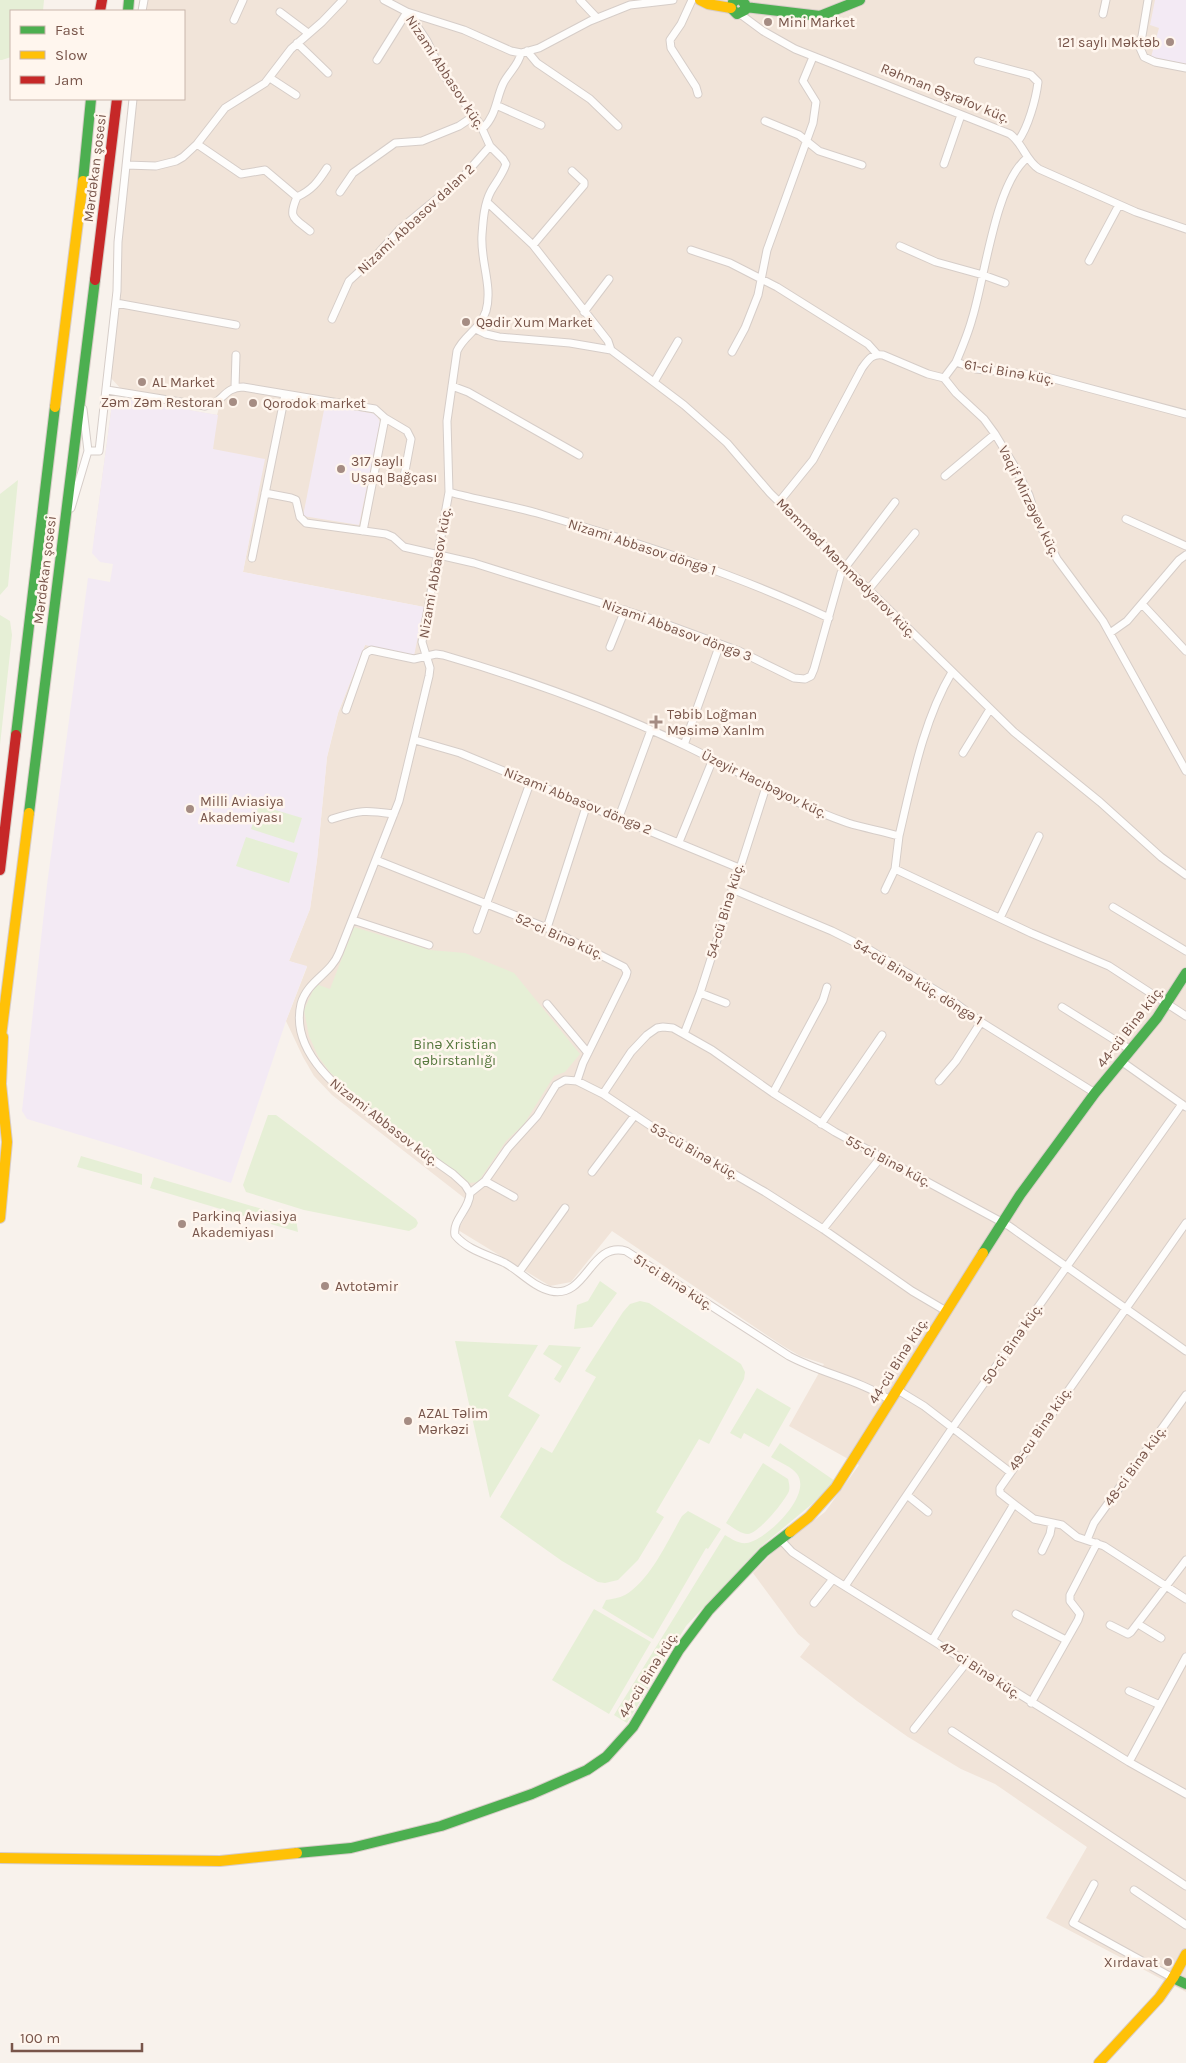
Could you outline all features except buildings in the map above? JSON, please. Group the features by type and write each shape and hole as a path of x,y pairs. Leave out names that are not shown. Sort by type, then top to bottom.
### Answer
{"main road":[{"name":"Rəhman Əşrəfov küç.","path":"700,0 708,4 739,6"},
{"path":"739,6 820,16 859,0"},
{"name":"Mərdəkan şosesi","path":"0,870 42,508 80,218 91,100"},
{"name":"Mərdəkan şosesi","path":"0,1044 61,545 82,395 117,100"},
{"name":"44-cü Binə küç.","path":"0,1858 220,1861 351,1848 441,1826 532,1794 587,1770 606,1756 633,1726 679,1650 697,1625 743,1573 780,1539 809,1516 833,1492 1002,1222 1095,1093 1168,1004 1186,973"},
{"path":"0,1218 7,1150 7,1130 1,1084 3,1019"},
{"path":"1099,2063 1159,1998 1186,1954"},
{"path":"1173,1978 1186,1984"}],"street":[{"path":"234,20 244,0"},
{"path":"126,165 143,167 168,163 183,157 197,144 225,108 270,78 297,43 343,0"},
{"name":"Nizami Abbasov küç.","path":"384,0 407,12 427,41 443,74 483,128 486,140 490,146 506,164 487,202 481,249 488,289 487,306 481,323 460,345 452,386 447,431 449,492 422,642 430,668 415,740 394,814 353,920 334,964 314,981 304,994 300,1010 302,1029 311,1056 332,1083 453,1174 465,1185 470,1193"},
{"path":"580,0 597,18"},
{"path":"378,60 407,12 464,30 511,51 524,52 545,45 597,18 630,5 673,0"},
{"path":"692,0 670,43 671,48 696,87 698,94"},
{"path":"1103,14 1106,0"},
{"path":"1148,0 1140,48 1144,57 1155,62 1186,68"},
{"name":"Rəhman Əşrəfov küç.","path":"739,6 776,40 813,57 1005,131 1018,141 1027,158 1039,169 1119,205 1186,229"},
{"path":"280,12 308,33"},
{"path":"297,43 328,73"},
{"path":"483,128 490,121 502,85 524,52"},
{"path":"524,52 590,99 618,126"},
{"path":"732,352 753,309 762,280 767,250 815,116 816,102 803,81 813,57"},
{"path":"978,61 1032,76 1038,82 1024,132 1018,141"},
{"path":"270,78 296,95"},
{"path":"88,451 99,452 107,390 116,303 118,242 133,100"},
{"path":"496,105 541,126"},
{"path":"944,164 961,115"},
{"path":"340,192 353,173 395,143 422,141 459,126 474,116"},
{"path":"765,121 800,135 819,151 862,165"},
{"path":"197,144 241,174 264,170 297,197"},
{"name":"Nizami Abbasov dalan 2","path":"332,319 349,281 374,258 399,230 462,178 490,146"},
{"name":"61-ci Binə küç.","path":"1027,158 1018,165 1009,181 972,319 956,362 976,368 1043,376 1186,414"},
{"path":"310,231 292,216 291,211 297,197 316,186 327,168"},
{"path":"533,246 584,185 584,182 572,171"},
{"path":"487,202 533,246 608,341 611,350"},
{"path":"1089,261 1119,205"},
{"path":"900,246 936,262 1005,283"},
{"path":"691,250 730,263 816,309 868,344 876,354 907,364 928,374 944,378 956,362"},
{"path":"584,312 609,279"},
{"path":"116,303 236,325"},
{"name":"Məmməd Məmmədyarov küç.","path":"476,329 499,337 570,343 611,350 654,382 727,442 779,502 1019,737 1100,802 1161,857 1186,875"},
{"path":"654,382 678,341"},
{"path":"779,502 813,460 862,368 876,354"},
{"path":"235,387 236,355"},
{"name":"Vaqif Mirzəyev küç.","path":"944,378 956,393 984,419 995,434 1029,495 1036,517 1057,559 1110,633 1186,771"},
{"path":"452,386 468,392 579,454"},
{"path":"107,390 205,406 216,403 227,391 235,387 375,409 407,432 411,439 404,482"},
{"path":"61,545 88,451 82,395"},
{"path":"252,558 285,395"},
{"path":"363,531 385,418"},
{"path":"945,476 995,434"},
{"name":"Nizami Abbasov döngə 3","path":"265,492 296,500 300,517 306,523 386,534 404,547 474,563 625,610 740,651 794,678 805,679 811,676 814,669 829,618 837,581 844,567 895,502"},
{"name":"Nizami Abbasov döngə 1","path":"449,492 535,513 666,553 760,586 829,618"},
{"path":"1126,519 1186,546"},
{"path":"868,590 915,533"},
{"path":"1110,633 1127,621 1179,560 1186,555"},
{"path":"1142,604 1186,651"},
{"path":"610,647 625,610"},
{"path":"684,745 720,644"},
{"name":"Üzeyir Hacıbəyov küç.","path":"346,710 366,653 371,650 414,659 444,655 517,677 561,693 684,745 766,787 849,823 899,836"},
{"path":"885,890 895,869 899,836 916,765 928,726 943,688 952,672"},
{"path":"963,753 990,710"},
{"path":"618,817 650,730"},
{"name":"Nizami Abbasov döngə 2","path":"415,740 452,750 680,842 739,868"},
{"path":"680,842 713,759"},
{"path":"477,930 530,783"},
{"name":"54-cü Binə küç.","path":"684,1034 700,993 766,787"},
{"path":"547,928 587,804"},
{"path":"332,820 365,810 394,814"},
{"path":"1000,918 1039,836"},
{"name":"52-ci Binə küç.","path":"376,860 547,928 620,964 626,972 577,1080"},
{"path":"895,869 1109,966 1186,1016"},
{"name":"54-cü Binə küç. döngə 1","path":"732,889 832,931 870,950 950,999 981,1022 1095,1093"},
{"path":"1113,907 1186,951"},
{"path":"353,920 429,945"},
{"path":"773,1093 823,1000 827,987"},
{"path":"700,993 726,1003"},
{"path":"546,1004 588,1053"},
{"path":"1062,1007 1131,1050"},
{"path":"939,1081 956,1061 981,1022"},
{"name":"55-ci Binə küç.","path":"603,1094 631,1052 647,1035 657,1028 673,1028 712,1050 821,1124 1002,1222 1186,1351"},
{"path":"821,1124 882,1035"},
{"path":"1122,1061 1184,1105"},
{"path":"470,1193 485,1181 508,1148 536,1116 556,1085 565,1080 577,1080"},
{"name":"53-cü Binə küç.","path":"577,1080 765,1192 946,1311"},
{"name":"50-ci Binə küç.","path":"845,1586 953,1427 1184,1105"},
{"path":"592,1172 635,1115"},
{"path":"823,1229 880,1157"},
{"path":"485,1181 514,1197"},
{"name":"51-ci Binə küç.","path":"470,1193 468,1206 455,1226 455,1235 466,1245 519,1272 542,1288 558,1292 567,1291 580,1282 606,1252 617,1248 626,1251 789,1356 814,1368 857,1382 890,1400"},
{"path":"519,1272 565,1208"},
{"name":"49-cu Binə küç.","path":"1014,1504 999,1491 1010,1472 1186,1223"},
{"path":"896,1389 953,1427 1010,1472"},
{"name":"48-ci Binə küç.","path":"1087,1540 1094,1523 1186,1395"},
{"path":"906,1494 928,1512"},
{"path":"932,1639 1014,1504 1034,1519 1062,1525 1077,1537 1097,1543 1167,1585 1186,1599"},
{"path":"1042,1551 1050,1534 1052,1524"},
{"name":"47-ci Binə küç.","path":"780,1539 792,1552 833,1579 932,1639 1031,1703 1128,1762 1186,1794"},
{"path":"1031,1703 1080,1614 1070,1601 1070,1595 1097,1543"},
{"path":"1110,1625 1128,1634 1138,1624 1186,1560"},
{"path":"814,1603 833,1579"},
{"path":"1016,1614 1066,1640"},
{"path":"1138,1624 1161,1638"},
{"path":"1128,1762 1186,1658"},
{"path":"914,1730 967,1662"},
{"path":"1129,1691 1160,1705"},
{"path":"952,1731 1186,1886"},
{"path":"1094,1884 1073,1924 1173,1978"},
{"path":"1134,1890 1186,1925"}],"shaded area":[{"path":"147,0 1186,0 1186,1992 1046,1918 1087,1847 995,1784 961,1769 908,1737 800,1657 810,1644 798,1634 753,1573 774,1551 825,1512 859,1465 789,1426 824,1364 800,1356 783,1346 612,1231 571,1282 550,1286 458,1230 472,1204 332,1095 314,1076 303,1057 286,1021 307,967 289,961 310,909 317,860 327,757 338,713 365,645 424,607 243,572 251,531 94,540 112,404 119,398 217,415 220,404 121,389 110,377 121,290 122,232 137,100 185,100 185,10 146,10"},
{"name":"121 saylı Məktəb","path":"1155,0 1186,0 1186,64 1151,57 1159,28 1150,25"},
{"name":"Milli Aviasiya Akademiyası","path":"119,398 218,415 213,449 265,459 243,572 424,607 414,656 365,645 338,713 327,757 317,860 310,909 289,961 307,966 286,1021 231,1183 27,1119 22,1111 47,885 88,578 110,582 113,564 100,562 92,553 112,404"},
{"name":"317 saylı Uşaq Bağçası","path":"325,405 376,414 380,422 359,525 303,516"}],"green space":[{"path":"0,0 44,0 43,10 10,10 10,57 0,60"},
{"path":"18,480 8,586 0,595 0,494"},
{"path":"0,615 10,621 12,635 0,745"},
{"path":"259,805 302,818 294,843 251,829"},
{"path":"246,837 298,853 289,883 236,866"},
{"name":"Binə Xristian qəbirstanlığı","path":"354,927 430,950 465,953 514,973 580,1054 565,1072 554,1076 524,1124 506,1141 478,1182 469,1183 347,1089 329,1071 318,1056 309,1036 304,1010 316,984 330,989"},
{"path":"268,1115 276,1115 416,1219 418,1223 416,1227 409,1231 304,1210 246,1192 243,1185"},
{"path":"81,1156 142,1174 142,1185 77,1167"},
{"path":"154,1177 296,1219 298,1232 150,1188"},
{"path":"600,1281 617,1293 592,1327 574,1329 577,1305 588,1301"},
{"path":"640,1301 649,1303 741,1364 745,1372 744,1379 709,1444 699,1439 656,1512 664,1517 638,1560 618,1580 605,1583 598,1582 562,1561 500,1517 541,1447 552,1453 596,1377 585,1371 623,1312 630,1304"},
{"path":"455,1341 538,1345 508,1396 540,1415 490,1498"},
{"path":"549,1345 581,1347 560,1383 554,1379 562,1366 543,1354"},
{"path":"757,1388 791,1408 769,1447 744,1433 741,1439 730,1433"},
{"path":"780,1443 835,1481 812,1504 759,1548 686,1626 627,1723 614,1715 725,1535 741,1543 755,1540 775,1525 793,1504 799,1493 800,1483 797,1474 771,1457"},
{"path":"763,1463 788,1479 789,1491 765,1523 753,1532 745,1534 726,1523"},
{"path":"688,1511 721,1529 708,1549 706,1548 653,1639 602,1608 606,1600 625,1595 642,1580 658,1559 682,1516"},
{"path":"594,1609 651,1642 609,1714 552,1680"}],"traffic: fast":[{"path":"128,10 129,0"},
{"path":"736,0 731,8 737,14 745,10 745,4 741,0"},
{"path":"745,7 820,16 860,0"},
{"path":"83,181 91,100"},
{"path":"29,813 95,280"},
{"path":"16,735 55,407"},
{"path":"983,1253 1020,1195 1095,1093 1157,1018 1186,973"},
{"path":"297,1853 351,1848 441,1826 532,1794 587,1770 606,1757 633,1727 679,1650 709,1610 764,1552 790,1532"},
{"path":"1173,1978 1186,1984"}],"traffic: slow":[{"path":"700,0 708,4 731,8"},
{"path":"55,407 83,181"},
{"path":"0,1044 29,813"},
{"path":"0,1218 7,1142 1,1084 3,1037"},
{"path":"790,1532 809,1517 836,1487 983,1253"},
{"path":"0,1858 220,1861 297,1853"},
{"path":"1099,2063 1159,1998 1186,1954"}],"traffic: jam":[{"path":"100,10 102,0"},
{"path":"95,280 117,100"},
{"path":"0,870 16,735"}],"place":[{"name":"Mini Market","path":"768,22"},
{"name":"121 saylı Məktəb","path":"1170,42"},
{"name":"Qədir Xum Market","path":"466,322"},
{"name":"AL Market","path":"142,382"},
{"name":"Zəm Zəm Restoran","path":"233,402"},
{"name":"Qorodok market","path":"253,403"},
{"name":"317 saylı Uşaq Bağçası","path":"341,469"},
{"name":"Təbib Loğman Məsimə Xanlm","path":"656,722"},
{"name":"Milli Aviasiya Akademiyası","path":"190,809"},
{"name":"Parkinq Aviasiya Akademiyası","path":"182,1224"},
{"name":"Avtotəmir","path":"325,1286"},
{"name":"AZAL Təlim Mərkəzi","path":"408,1421"},
{"name":"Xırdavat","path":"1168,1962"}]}
